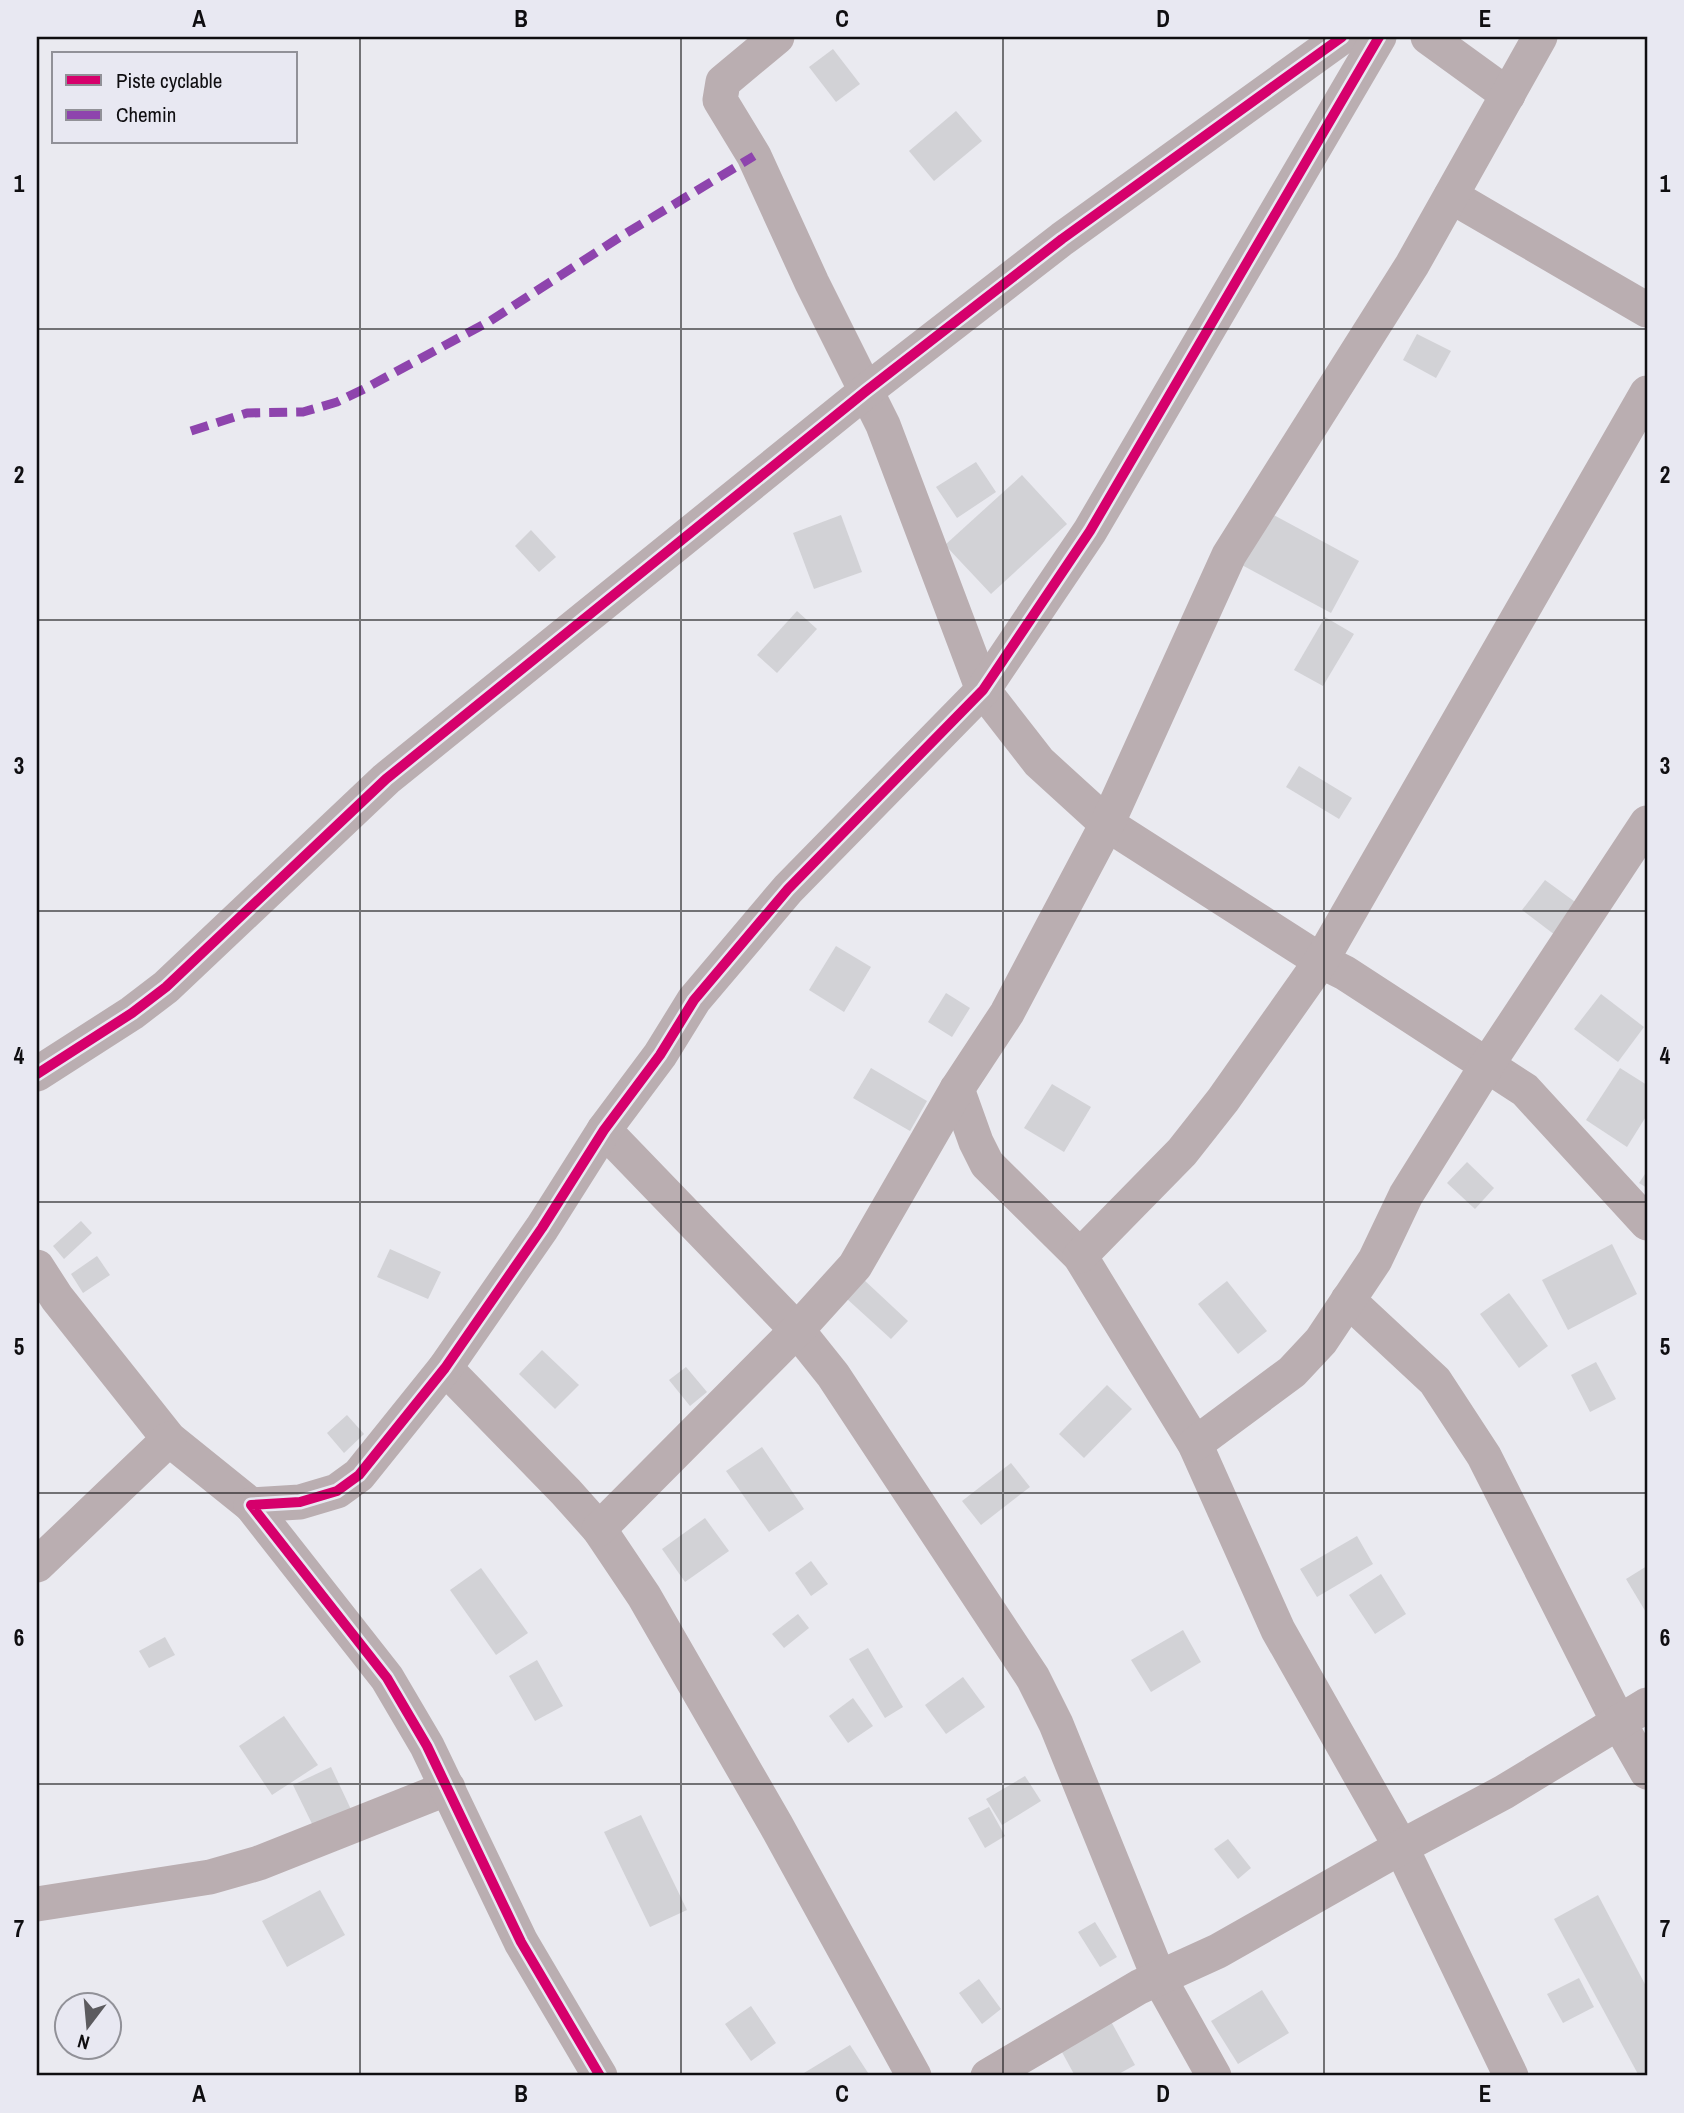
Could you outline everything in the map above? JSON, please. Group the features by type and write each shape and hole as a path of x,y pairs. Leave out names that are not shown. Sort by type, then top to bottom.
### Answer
{"street":[{"path":"777,37 723,82 720,100 754,156 883,425 983,690 1039,762 1107,824 1525,1090 1647,1223"},
{"path":"37,1074 132,1013 166,987 386,779 866,391 1062,239 1342,37"},
{"path":"251,1505 300,1502 337,1491 359,1475 444,1368 541,1228 604,1130 660,1055 694,1000 788,889 983,690 1090,531 1379,37"},
{"path":"1428,37 1507,95"},
{"path":"599,1529 797,1330 855,1266 957,1088 1007,1013 1107,824 1229,555 1412,265 1540,37"},
{"path":"1451,196 1647,310"},
{"path":"1080,1256 1182,1152 1223,1100 1321,961 1647,393"},
{"path":"1195,1444 1293,1372 1321,1341 1375,1260 1406,1195 1487,1065 1647,824"},
{"path":"957,1088 976,1142 987,1164 1080,1256 1195,1444 1278,1630 1401,1847 1511,2076"},
{"path":"604,1130 797,1330 833,1375 1033,1678 1056,1724 1159,1978 1214,2076"},
{"path":"37,1267 57,1298 169,1439 251,1505 387,1678 427,1746 520,1942 600,2076"},
{"path":"1348,1300 1435,1381 1462,1418 1633,1714 1647,1772"},
{"path":"444,1368 599,1529 644,1596 720,1724 914,2076"},
{"path":"37,1566 169,1439"},
{"path":"988,2076 1097,2011 1218,1951 1504,1791 1633,1714"},
{"path":"37,1904 210,1877 259,1863 448,1788"}],"building":[{"path":"833,49 860,84 836,102 809,67"},
{"path":"956,111 982,141 934,181 909,151"},
{"path":"1417,334 1451,351 1436,378 1403,360"},
{"path":"976,462 996,492 957,518 936,487"},
{"path":"1022,475 1067,524 991,594 945,545"},
{"path":"1268,512 1359,561 1331,613 1240,564"},
{"path":"841,515 862,572 814,589 793,533"},
{"path":"531,530 556,557 539,572 515,546"},
{"path":"797,611 817,629 777,673 757,655"},
{"path":"1325,617 1354,634 1323,686 1294,670"},
{"path":"1299,766 1352,798 1339,819 1286,787"},
{"path":"1545,880 1578,904 1555,935 1522,910"},
{"path":"836,946 871,967 844,1012 809,990"},
{"path":"946,993 970,1008 952,1037 928,1022"},
{"path":"1601,994 1644,1027 1618,1062 1574,1029"},
{"path":"871,1068 927,1101 910,1131 853,1098"},
{"path":"1620,1068 1647,1085 1647,1115 1627,1147 1586,1120"},
{"path":"1052,1084 1091,1107 1064,1152 1024,1128"},
{"path":"1467,1162 1494,1188 1475,1209 1447,1183"},
{"path":"1647,1171 1647,1188 1639,1183"},
{"path":"81,1221 92,1233 64,1259 53,1246"},
{"path":"1612,1244 1637,1294 1568,1330 1542,1280"},
{"path":"390,1249 441,1272 428,1299 377,1277"},
{"path":"97,1256 110,1275 83,1293 71,1274"},
{"path":"863,1279 908,1321 891,1339 846,1298"},
{"path":"1227,1281 1267,1331 1238,1354 1198,1304"},
{"path":"1509,1293 1548,1346 1519,1368 1480,1314"},
{"path":"542,1350 579,1385 555,1409 519,1374"},
{"path":"1596,1362 1616,1399 1590,1412 1571,1375"},
{"path":"686,1367 707,1392 690,1406 669,1380"},
{"path":"1107,1385 1132,1409 1084,1458 1059,1434"},
{"path":"347,1415 364,1434 344,1453 327,1433"},
{"path":"762,1447 804,1509 769,1532 726,1471"},
{"path":"1011,1463 1030,1487 981,1525 962,1501"},
{"path":"705,1518 729,1551 685,1582 662,1549"},
{"path":"1357,1536 1373,1564 1317,1597 1300,1569"},
{"path":"811,1561 828,1584 811,1596 795,1573"},
{"path":"1647,1566 1647,1614 1626,1579"},
{"path":"481,1568 528,1633 496,1655 450,1590"},
{"path":"1381,1574 1406,1614 1375,1634 1349,1595"},
{"path":"798,1614 809,1628 784,1648 772,1634"},
{"path":"1183,1630 1201,1662 1151,1692 1131,1660"},
{"path":"165,1637 175,1655 149,1668 139,1651"},
{"path":"868,1648 903,1707 885,1718 849,1659"},
{"path":"537,1660 563,1706 535,1721 509,1676"},
{"path":"963,1677 985,1707 946,1734 925,1705"},
{"path":"853,1698 873,1726 848,1743 829,1716"},
{"path":"284,1716 318,1765 272,1795 239,1746"},
{"path":"331,1767 356,1820 319,1838 293,1785"},
{"path":"1025,1776 1041,1801 1002,1825 986,1799"},
{"path":"989,1807 1005,1836 985,1848 968,1818"},
{"path":"641,1815 687,1910 650,1927 604,1832"},
{"path":"1228,1839 1251,1868 1238,1879 1214,1849"},
{"path":"320,1890 345,1935 287,1967 262,1921"},
{"path":"1598,1895 1647,1988 1647,2076 1639,2076 1554,1919"},
{"path":"1095,1922 1117,1957 1100,1967 1078,1932"},
{"path":"1579,1978 1594,2007 1563,2023 1547,1994"},
{"path":"979,1979 1001,2009 982,2024 959,1993"},
{"path":"1262,1990 1289,2033 1238,2064 1211,2021"},
{"path":"751,2006 776,2043 751,2061 725,2024"},
{"path":"1108,2016 1135,2065 1115,2076 1075,2076 1057,2043"},
{"path":"850,2045 870,2076 799,2076"}],"marked path":[{"path":"191,431 247,413 303,412 337,402 364,389 490,321 620,237 754,156"}],"cycle path":[{"path":"37,1074 132,1013 166,987 386,779 866,391 1062,239 1342,37"},
{"path":"600,2076 521,1942 427,1746 387,1678 251,1505 300,1502 337,1491 359,1475 445,1368 542,1228 604,1130 660,1055 694,1000 788,889 983,690 1090,531 1379,37"}]}
